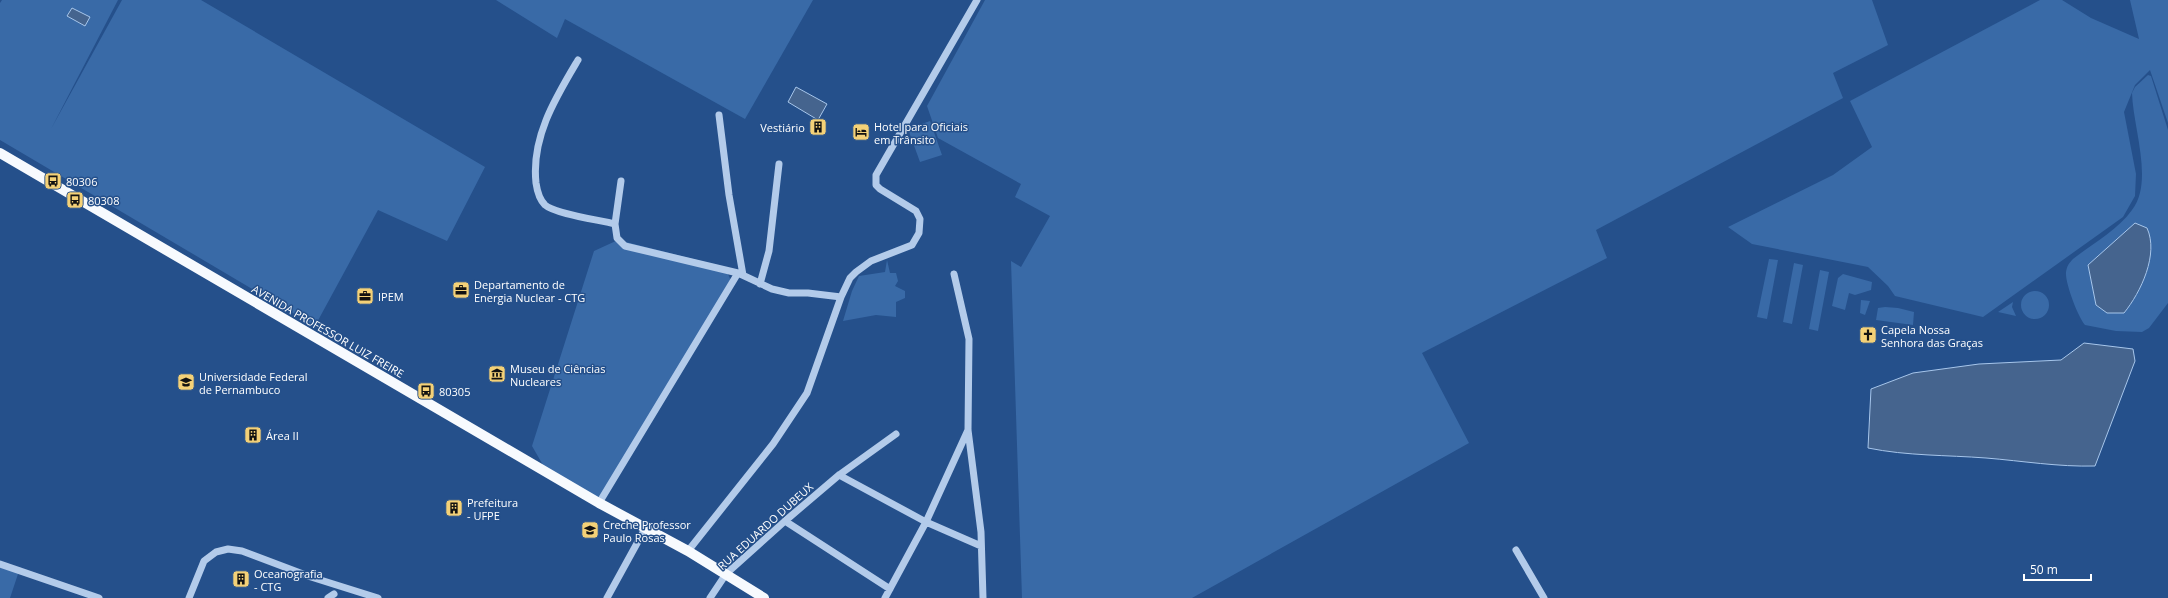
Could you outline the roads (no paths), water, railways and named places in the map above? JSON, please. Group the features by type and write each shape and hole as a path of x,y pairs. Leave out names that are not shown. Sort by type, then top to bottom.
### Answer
{"main road":[{"name":"AVENIDA PROFESSOR LUIZ FREIRE","path":"0,153 600,503 688,551 764,598"}],"street":[{"path":"688,551 773,444 807,393 850,278 856,272 872,262 912,245 919,233 920,219 916,211 880,189 876,185 876,175 977,0"},
{"path":"578,60 548,112 542,131 536,157 537,190 541,201 546,206 556,210 615,224"},
{"path":"600,503 741,274 719,115"},
{"path":"760,284 769,251 779,164"},
{"path":"621,181 615,224 617,238 625,246 741,274 772,289 789,293 808,293 842,297"},
{"path":"954,274 969,339 968,430 981,532 982,598"},
{"path":"885,598 926,522 968,430"},
{"name":"RUA EDUARDO DUBEUX","path":"710,598 726,574 785,521 840,475 896,434"},
{"path":"840,475 926,522 981,546"},
{"path":"785,521 890,589"},
{"path":"607,598 646,527"},
{"path":"189,598 204,561 216,552 228,549 242,551 311,577 378,598"},
{"path":"1516,550 1544,598"},
{"path":"0,564 99,598"}],"place":[{"name":"Vestiário","path":"818,127"},
{"name":"Hotel para Oficiais em Trânsito","path":"861,132"},
{"name":"80306","path":"53,181"},
{"name":"80308","path":"75,200"},
{"name":"Departamento de Energia Nuclear - CTG","path":"461,290"},
{"name":"IPEM","path":"365,296"},
{"name":"Capela Nossa Senhora das Graças","path":"1868,335"},
{"name":"Museu de Ciências Nucleares","path":"497,374"},
{"name":"Universidade Federal de Pernambuco","path":"186,382"},
{"name":"80305","path":"426,391"},
{"name":"Área II","path":"253,435"},
{"name":"Prefeitura - UFPE","path":"454,508"},
{"name":"Creche Professor Paulo Rosas","path":"590,530"},
{"name":"Oceanografia - CTG","path":"241,579"}]}
